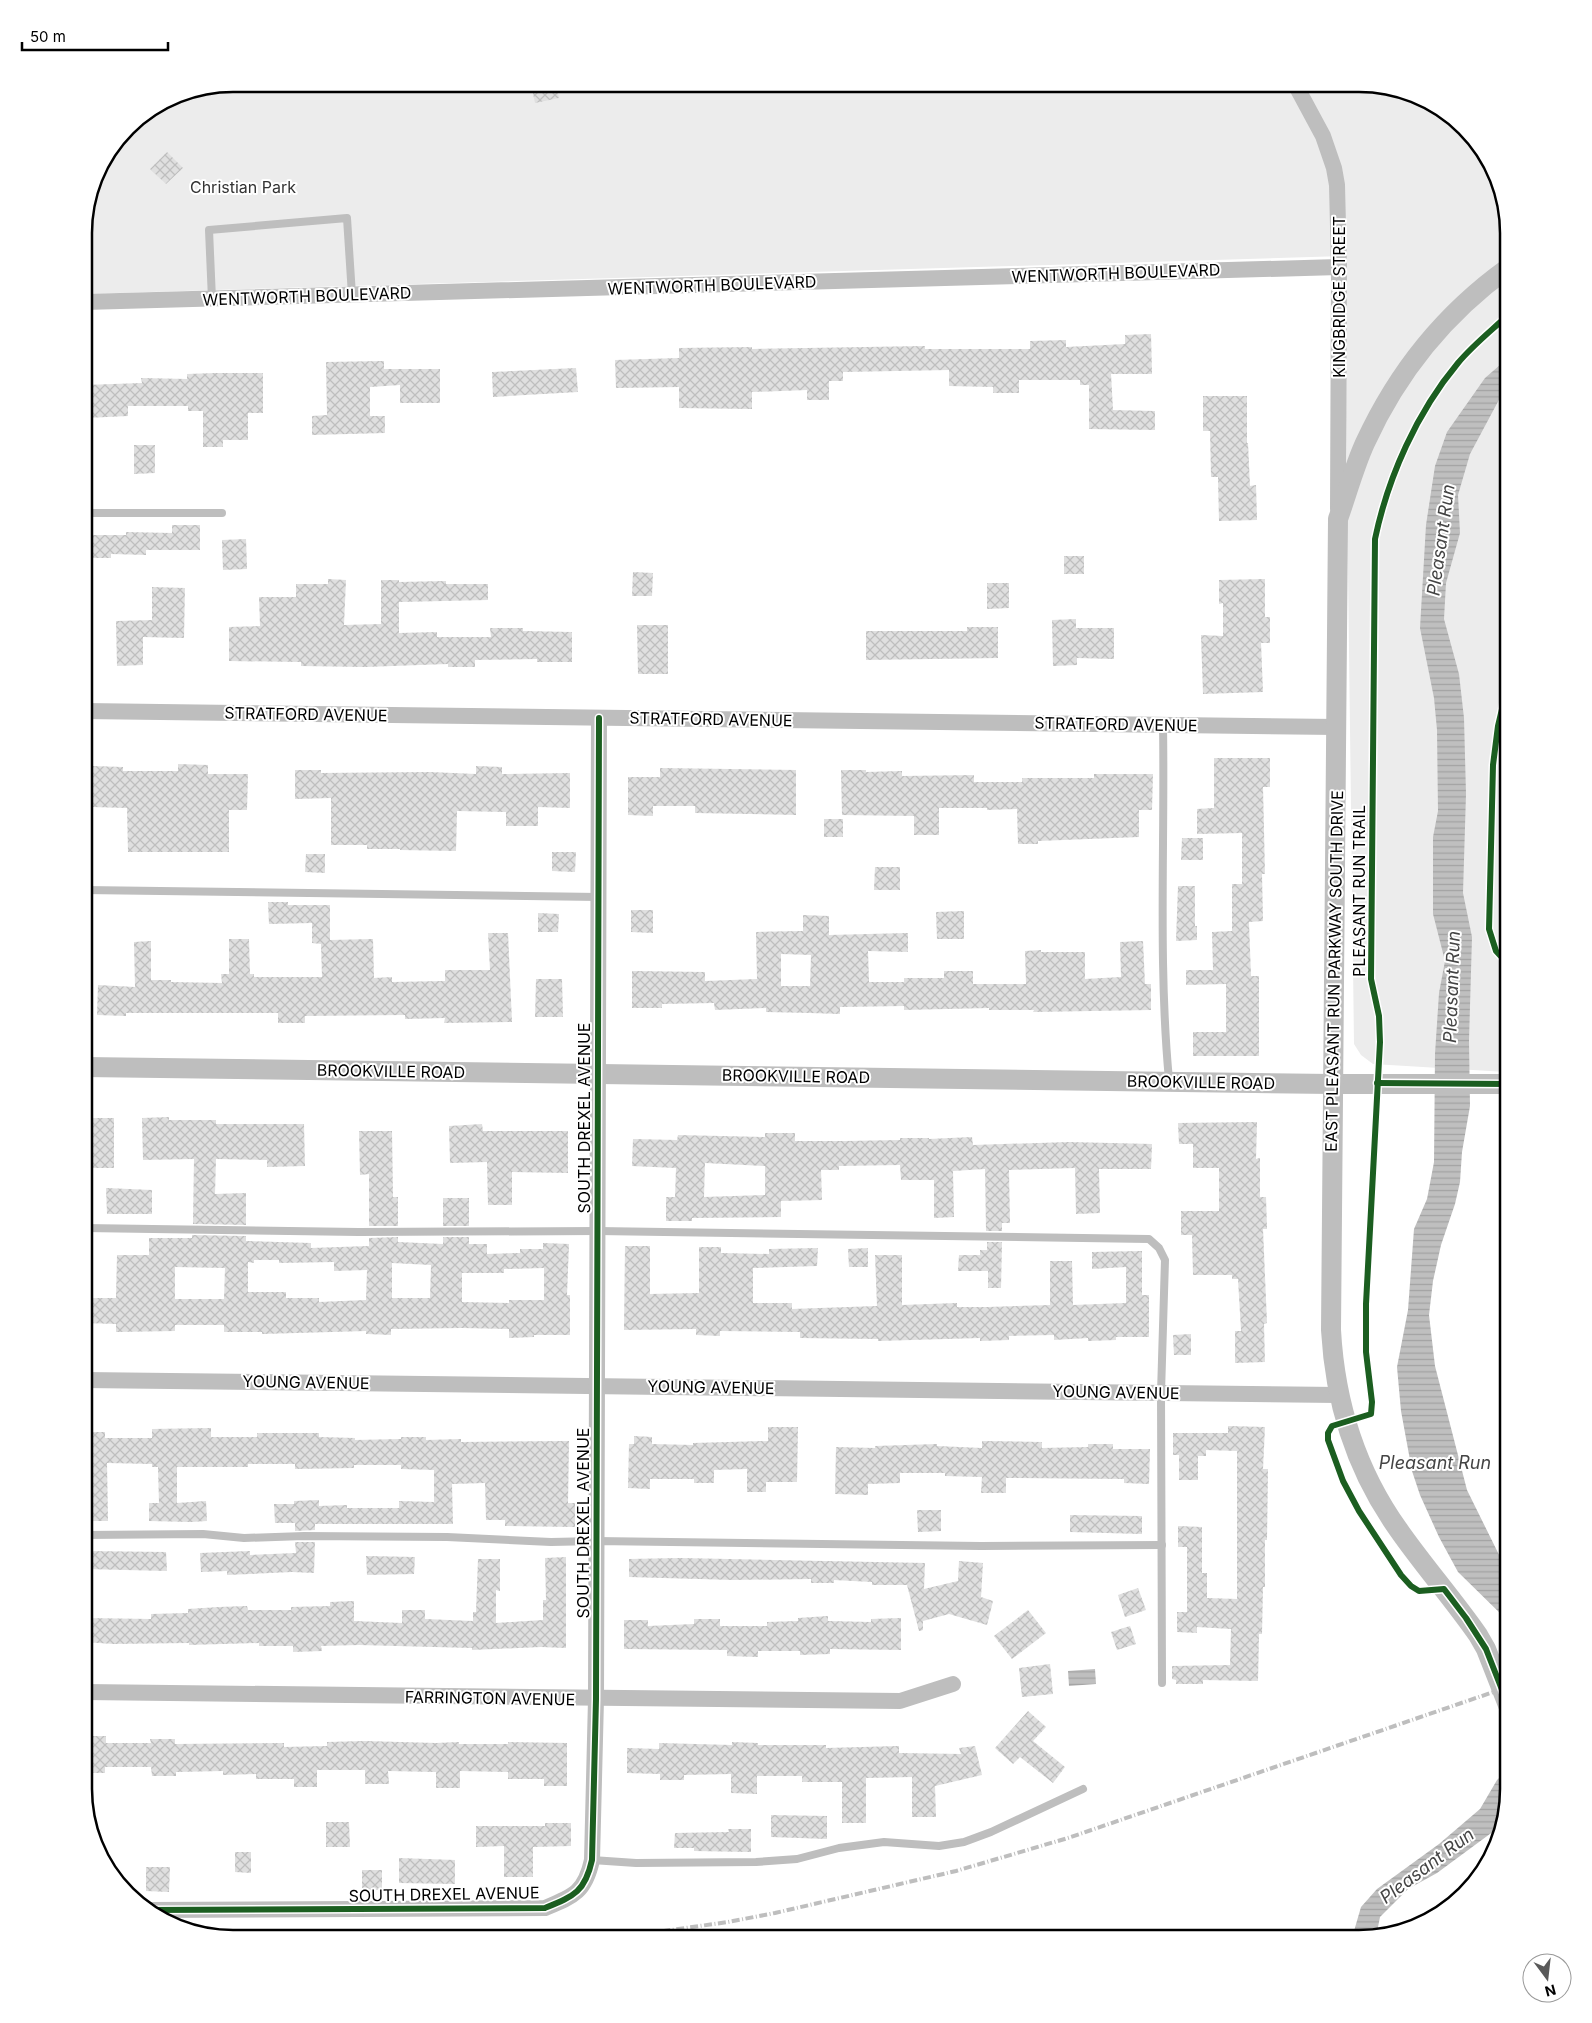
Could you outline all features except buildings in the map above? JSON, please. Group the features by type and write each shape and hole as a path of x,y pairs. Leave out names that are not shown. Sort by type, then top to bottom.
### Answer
{"street":[{"name":"KINGBRIDGE STREET","path":"1300,93 1318,125 1334,168 1339,204 1338,519"},
{"name":"WENTWORTH BOULEVARD","path":"93,302 1339,267"},
{"name":"EAST PLEASANT RUN PARKWAY SOUTH DRIVE","path":"1500,274 1483,286 1455,312 1418,352 1394,387 1364,444 1338,519 1331,1330 1338,1395 1358,1456 1378,1498 1409,1544 1478,1635 1486,1649 1500,1684"},
{"name":"STRATFORD AVENUE","path":"93,711 1337,727"},
{"name":"SOUTH DREXEL AVENUE","path":"160,1910 545,1908 563,1901 580,1890 589,1874 592,1860 596,1699 599,718"},
{"name":"BROOKVILLE ROAD","path":"92,1067 1332,1084 1500,1084"},
{"name":"YOUNG AVENUE","path":"92,1380 1338,1395"},
{"name":"FARRINGTON AVENUE","path":"92,1692 900,1702 953,1684"}],"lane":[{"path":"212,299 209,230 347,218 352,295"},
{"path":"93,513 222,513"},
{"path":"1163,725 1164,838 1162,940 1164,1027 1169,1082"},
{"path":"93,890 598,897"},
{"path":"92,1228 378,1232 598,1231 758,1235 1149,1239 1158,1248 1165,1260 1161,1393 1162,1684"},
{"path":"92,1535 203,1534 244,1538 304,1536 428,1537 551,1542 981,1546 1162,1545"},
{"path":"592,1860 636,1863 756,1862 797,1859 839,1848 884,1842 939,1846 964,1842 991,1832 1083,1789"}],"green space":[{"name":"Christian Park","path":"233,92 1368,93 1404,100 1429,111 1458,134 1476,155 1485,171 1495,197 1500,233 1500,1072 1373,1064 1361,1055 1354,1044 1344,256 93,294 94,215 103,179 116,155 140,127 155,116 179,103 206,95"}],"water":[{"name":"Pleasant Run","path":"1500,365 1500,398 1470,454 1458,495 1460,533 1446,583 1444,619 1459,674 1464,718 1466,794 1463,893 1472,937 1469,1041 1470,1106 1462,1152 1460,1182 1455,1204 1441,1245 1433,1281 1429,1315 1435,1366 1467,1490 1500,1557 1500,1613 1458,1572 1439,1537 1420,1495 1412,1471 1401,1411 1397,1367 1408,1310 1414,1229 1427,1199 1434,1162 1435,1054 1439,993 1445,961 1433,914 1433,837 1438,811 1437,730 1434,698 1420,628 1426,525 1435,466 1447,432 1485,378"},
{"path":"1095,1669 1096,1684 1069,1686 1068,1671"},
{"name":"Pleasant Run","path":"1500,1777 1497,1817 1493,1832 1437,1873 1408,1889 1380,1917 1378,1929 1354,1930 1361,1907 1377,1889 1439,1844 1480,1809"}],"railway":[{"path":"671,1930 775,1913 956,1871 1068,1838 1500,1690"}],"cycle path":[{"name":"PLEASANT RUN TRAIL","path":"1500,322 1458,363 1443,382 1417,424 1396,469 1375,539 1371,979 1379,1016 1380,1042 1366,1304 1366,1352 1372,1402 1371,1414 1332,1426 1328,1433 1328,1440 1343,1481 1359,1511 1401,1575 1411,1586 1419,1591 1444,1589 1486,1649 1500,1685"},
{"path":"160,1910 545,1908 564,1900 577,1891 582,1886 589,1871 592,1860 596,1699 599,718"},
{"path":"1500,718 1493,765 1489,929 1496,951 1500,955"},
{"path":"1377,1083 1500,1084"}]}
